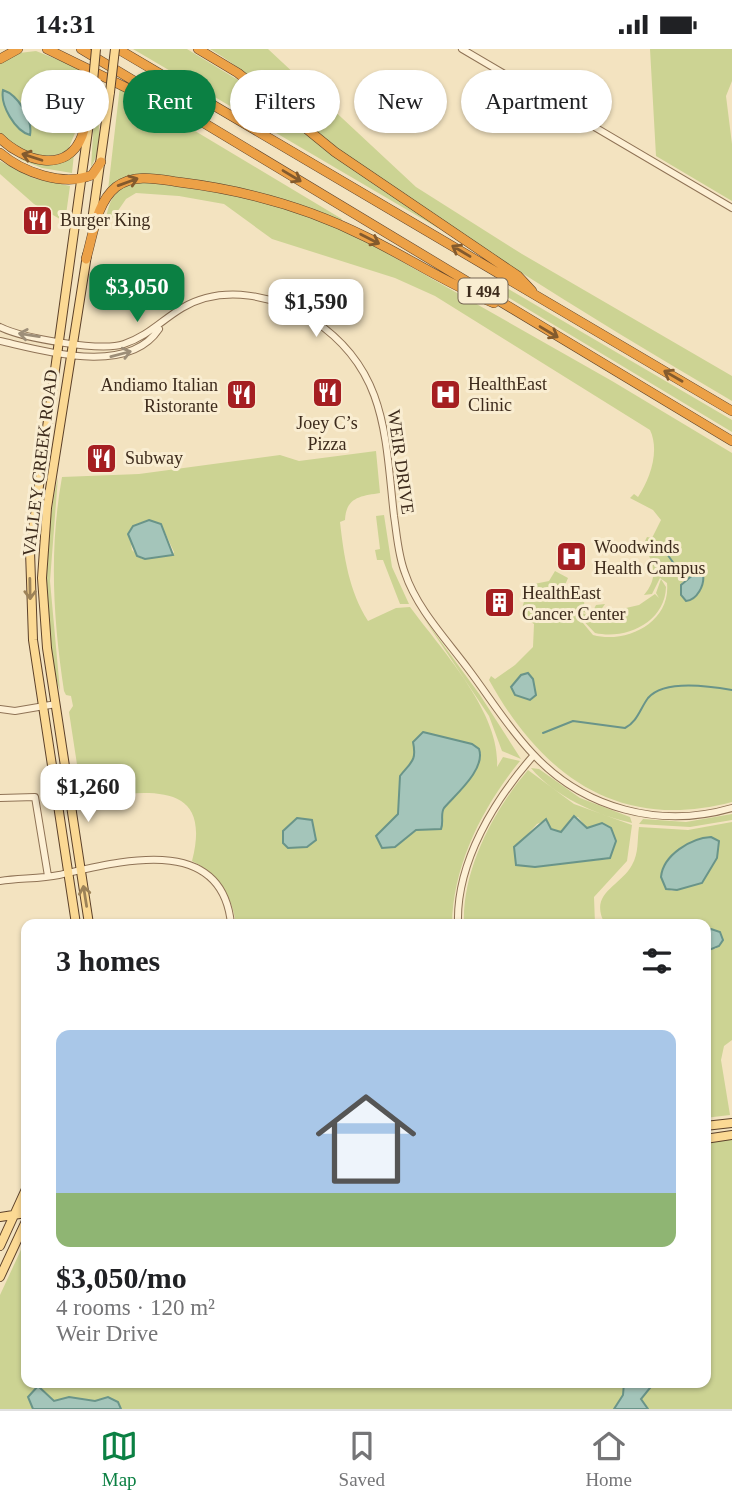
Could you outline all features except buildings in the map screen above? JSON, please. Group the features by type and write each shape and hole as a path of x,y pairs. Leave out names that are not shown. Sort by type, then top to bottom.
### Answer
{"highway":[{"path":"0,59 18,49"},
{"path":"47,49 234,141"},
{"name":"I 494","path":"80,49 732,441"},
{"name":"I 494","path":"117,49 732,411"},
{"path":"198,49 248,81 335,152 519,276 541,300"},
{"path":"0,138 17,152 36,160 54,161 66,156 83,133"},
{"path":"0,153 35,172 83,178 94,173 101,162"},
{"path":"86,259 102,206 116,187 139,178 191,183 263,197 324,217 392,250 460,289 519,313"}],"main road":[{"name":"VALLEY CREEK ROAD","path":"94,70 96,49"},
{"name":"VALLEY CREEK ROAD","path":"88,919 45,627 43,550 117,49"},
{"name":"VALLEY CREEK ROAD","path":"75,919 30,610 30,551 88,133"},
{"path":"711,1125 732,1123"},
{"path":"711,1138 732,1135"},
{"path":"0,1246 4,1229 21,1200"},
{"path":"0,1217 21,1214"},
{"path":"0,1277 21,1232"}],"street":[{"path":"462,49 732,208"},
{"name":"WEIR DRIVE","path":"0,341 97,358 124,354 145,344 162,324 179,310 201,299 223,295 250,295 307,316 352,354 368,376 379,404 399,550 409,584 421,605 534,755 575,788 629,811 683,816 732,808"},
{"name":"WEIR DRIVE","path":"0,327 59,341 116,346 162,324"},
{"path":"0,709 56,704"},
{"path":"459,919 463,881 489,818 505,790 534,755"},
{"path":"0,798 30,795 36,798 48,876"},
{"path":"0,881 159,859 187,864 203,872 218,886 228,905 230,919"}],"green space":[{"path":"133,49 187,49 230,75 230,106 216,98 216,70 169,70"},
{"path":"210,49 268,49 291,70 241,70"},
{"path":"650,49 732,49 732,81 726,96 732,144 732,201 656,156"},
{"path":"36,51 84,70 21,70 21,133 75,133 68,150 41,156 23,150 0,133 0,64 19,53"},
{"path":"120,86 123,88 123,133 198,133 342,219 340,222 320,213 150,175 108,190"},
{"path":"340,116 354,129 354,133 358,133 416,187 522,254 732,376 732,401 537,283 316,133 340,133"},
{"path":"93,133 99,133 97,152 91,167"},
{"path":"276,133 311,133 439,226 438,228"},
{"path":"74,154 72,173 42,168 17,158 48,165"},
{"path":"0,161 33,178 70,186 65,222 34,204 0,174"},
{"path":"150,182 252,198 339,226 612,381 732,453 732,802 691,809 654,809 619,802 588,788 559,769 533,744 489,680 491,676 495,679 515,665 533,647 534,624 520,615 529,585 549,581 555,571 568,578 562,592 584,601 585,612 592,613 596,605 605,604 598,614 573,611 593,635 606,637 632,633 654,619 662,609 667,583 660,578 652,594 644,595 652,582 653,570 643,545 647,537 652,538 661,520 653,510 630,498 634,494 638,497 650,473 654,447 650,430 435,296 395,278 272,239 224,204 179,196 136,193 126,199 113,218 106,219 111,202 119,191 132,184","holes":["698,573 704,580 690,601 686,601 681,595 682,582"]},
{"path":"505,287 732,420 732,432 501,293"},
{"path":"376,451 380,493 356,499 348,507 345,520 340,522 348,573 356,598 368,621 396,608 410,607 467,682 479,704 496,746 497,767 503,757 520,761 494,797 472,837 458,880 452,919 235,919 222,887 209,872 192,861 196,833 192,813 182,801 166,795 147,793 82,797 69,712 73,706 71,696 64,691 55,610 55,531 62,477 139,474 280,455 299,461","holes":["148,520 161,524 174,552 172,555 142,559 132,550 129,531","413,744 481,753 473,771 400,776 416,758"]},
{"path":"58,477 50,581 60,691 50,642 47,584 50,527"},
{"path":"384,515 392,567 409,604 400,604 383,560 377,560 375,550 380,549 376,516"},
{"path":"661,579 666,587 659,610 652,619 631,631 619,634 595,633 575,612 608,618 613,611 639,605 655,594 659,598 656,593"},
{"path":"423,617 480,695 521,759 502,751 489,716"},
{"path":"531,768 539,769 580,798 630,817 632,823 604,815 564,796"},
{"path":"528,770 574,804 632,825 627,861 594,897 595,919 464,919 468,882 474,862 503,803","holes":["578,817 587,828 600,824 608,859 534,867 516,865 514,849 537,824 547,820 551,829 561,832 571,818"]},
{"path":"732,814 732,820 690,827 639,824 643,819 686,822"},
{"path":"732,822 732,1040 724,1046 721,1060 730,1115 711,1117 711,949 716,949 711,919 603,919 601,913 603,898 627,873 634,860 639,827 688,830","holes":["707,837 718,840 717,858 702,883 672,891 666,889 661,877"]},
{"path":"732,1139 732,1409 0,1409 0,1295 21,1250 21,1388 711,1388 711,1142"}],"water":[{"path":"3,90 21,106 21,130 10,117"},
{"path":"149,520 161,524 173,555 145,559 137,556 128,534 133,526"},
{"path":"694,574 703,574 703,583 697,595 686,601 681,595 681,585"},
{"path":"528,673 533,679 536,695 530,700 515,695 511,687 521,675"},
{"path":"423,732 472,744 479,749 478,765 469,781 444,808 441,829 416,830 395,847 382,848 376,836 398,814 400,776 414,757 413,742"},
{"path":"574,816 587,828 602,823 611,828 616,841 610,858 535,867 516,865 514,847 546,819 551,829 561,832"},
{"path":"297,818 312,820 316,840 307,847 288,848 283,843 283,831"},
{"path":"711,837 719,841 717,858 702,883 677,890 666,889 661,877 672,855 687,844"},
{"path":"711,929 720,932 723,940 719,946 711,949"},
{"path":"36,1388 40,1388 54,1401 69,1397 95,1401 108,1397 118,1402 121,1409 33,1409 28,1397"},
{"path":"624,1388 650,1388 641,1399 648,1409 614,1409 623,1395"}],"waterway":[{"path":"667,554 685,579"},
{"path":"543,733 573,721 625,728 635,719 648,698 665,688 688,685 732,690"}],"place":[{"name":"Burger King","path":"37,220"},
{"name":"Joey C’s Pizza","path":"327,392"},
{"name":"HealthEast Clinic","path":"445,394"},
{"name":"Andiamo Italian Ristorante","path":"241,395"},
{"name":"Subway","path":"102,458"},
{"name":"Woodwinds Health Campus","path":"571,557"},
{"name":"HealthEast Cancer Center","path":"499,603"}]}
